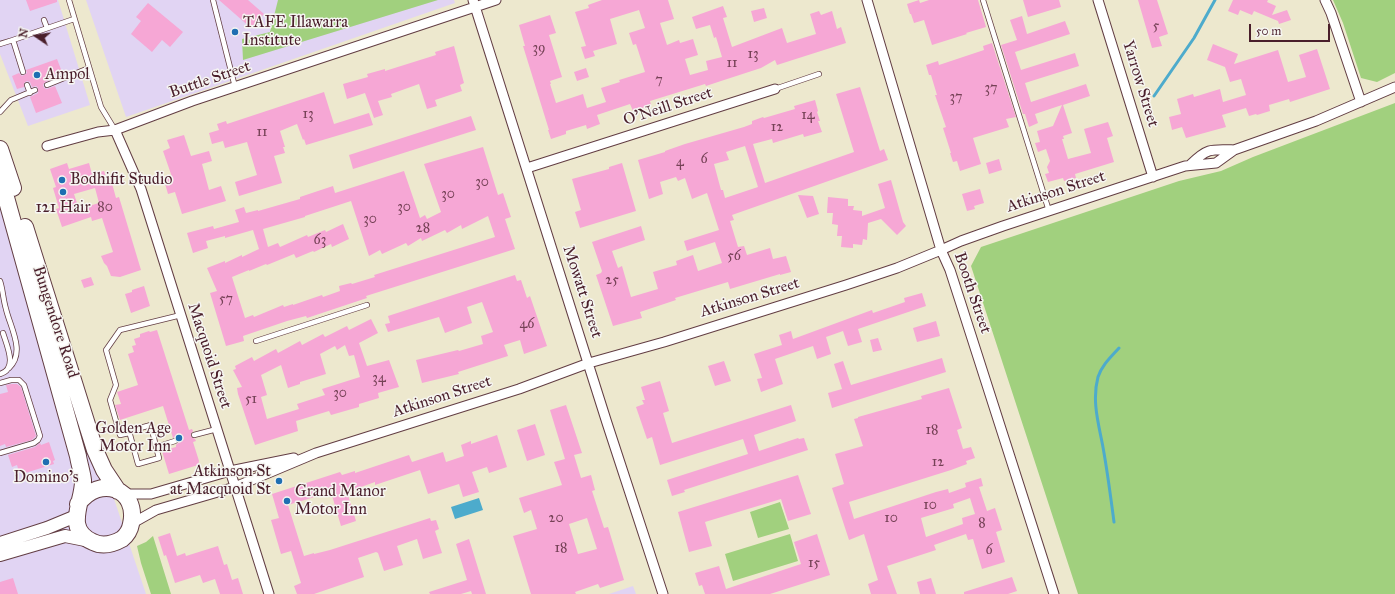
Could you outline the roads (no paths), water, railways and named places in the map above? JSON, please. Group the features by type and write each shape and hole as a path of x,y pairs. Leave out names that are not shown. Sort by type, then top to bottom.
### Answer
{"highway":[{"name":"Bungendore Road","path":"0,149 95,450 104,470 120,492"},
{"name":"Bungendore Road","path":"1,181 78,456 83,481 77,510"},
{"path":"102,487 112,488 120,492 131,506 133,516 130,529 124,537 116,543 106,545 96,544 83,535 78,526 77,510 84,496 92,490 102,487"}],"street":[{"name":"Buttle Street","path":"47,146 98,132 115,130 474,3 496,0"},
{"name":"Booth Street","path":"867,0 941,250 950,270 1054,594"},
{"name":"Yarrow Street","path":"1098,0 1153,177"},
{"path":"1324,0 1332,13 1361,102"},
{"name":"Mowatt Street","path":"474,3 607,423 663,594"},
{"name":"Atkinson Street","path":"131,524 156,510 235,486 316,453 519,389 589,363 664,342 897,268 961,241 1050,210 1190,165 1216,163 1234,150 1316,121 1395,86"},
{"name":"O'Neill Street","path":"527,168 775,89"},
{"name":"Macquoid Street","path":"115,130 141,189 269,594"},
{"name":"Atkinson Street","path":"1190,165 1198,156 1209,150 1234,150"},
{"name":"Atkinson Street","path":"120,492 151,494 230,471 316,453"},
{"path":"0,543 47,528 77,510"},
{"path":"0,555 65,536 90,541"}],"lane":[{"path":"69,0 101,107 115,130"},
{"path":"213,0 235,87"},
{"path":"983,0 1050,210"},
{"path":"0,44 74,19"},
{"path":"44,20 47,28"},
{"path":"12,40 23,72"},
{"path":"47,85 89,68"},
{"name":"O'Neill Street","path":"775,89 819,74"},
{"path":"27,86 30,93"},
{"path":"0,112 12,100 35,90"},
{"path":"0,281 6,309 17,346 13,364 5,373 0,374"},
{"path":"256,341 367,305"},
{"path":"129,433 138,464 160,458 150,425 120,435 110,400 116,385 106,350 120,330 181,316"},
{"path":"3,333 10,357 9,368"},
{"path":"0,453 34,443 40,436 24,385 19,380 11,380 1,384"},
{"path":"194,435 217,429"},
{"path":"156,447 175,442"}],"water":[{"path":"479,498 483,510 455,519 451,507"}],"waterway":[{"path":"1154,96 1194,38 1215,0"},
{"path":"1114,522 1095,396 1098,377 1107,361 1119,348"}],"place":[{"name":"TAFE Illawarra Institute","path":"235,32"},
{"name":"Ampol","path":"37,75"},
{"name":"Bodhifit Studio","path":"62,180"},
{"name":"121 Hair","path":"63,192"},
{"name":"Golden Age Motor Inn","path":"179,438"},
{"name":"Domino's","path":"46,462"},
{"name":"Atkinson St at Macquoid St","path":"279,481"},
{"name":"Grand Manor Motor Inn","path":"287,501"}]}
